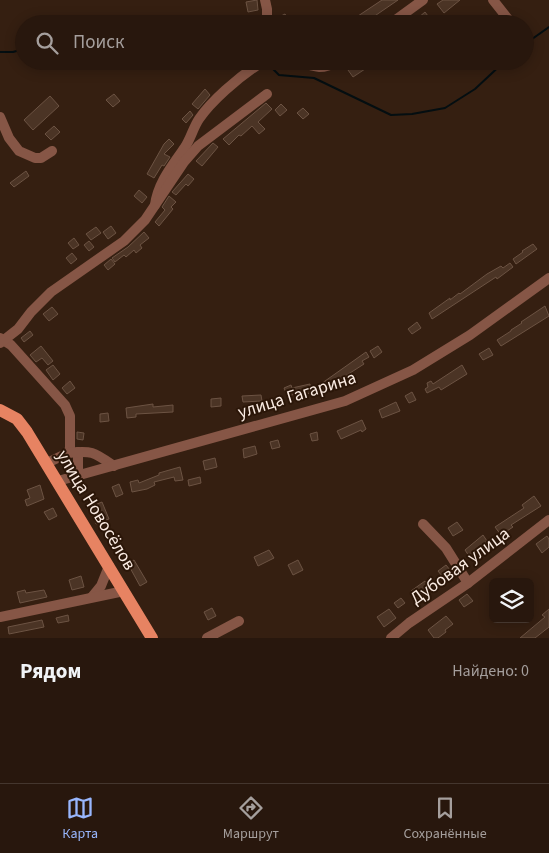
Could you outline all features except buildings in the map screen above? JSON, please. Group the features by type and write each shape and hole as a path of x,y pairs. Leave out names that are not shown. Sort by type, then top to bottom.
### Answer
{"main road":[{"name":"улица Новосёлов","path":"0,410 17,419 27,432 152,638"}],"street":[{"path":"265,0 267,15"},
{"path":"402,15 423,0"},
{"path":"493,0 505,15"},
{"path":"154,208 156,194 163,179 188,142 198,120 209,106 250,70"},
{"path":"78,476 73,453 70,448 70,416 65,405 43,379 1,340 18,329 31,312 52,292 124,241 145,220 184,162 198,146 267,94"},
{"path":"0,117 9,138 19,151 35,158 41,158 52,151"},
{"name":"улица Гагарина","path":"58,481 345,401 413,370 470,335 549,278"},
{"path":"47,463 73,453 86,451 96,454 114,466"},
{"name":"Дубовая улица","path":"391,638 409,623 468,583 549,520"},
{"path":"423,524 446,548 468,583"},
{"path":"92,597 101,586 109,566"},
{"path":"0,617 124,590"},
{"path":"207,638 239,620"}],"waterway":[{"path":"534,38 549,27"},
{"path":"0,52 15,51"},
{"path":"274,70 279,75 314,78 391,115 412,114 445,108 475,89 495,70"}]}
